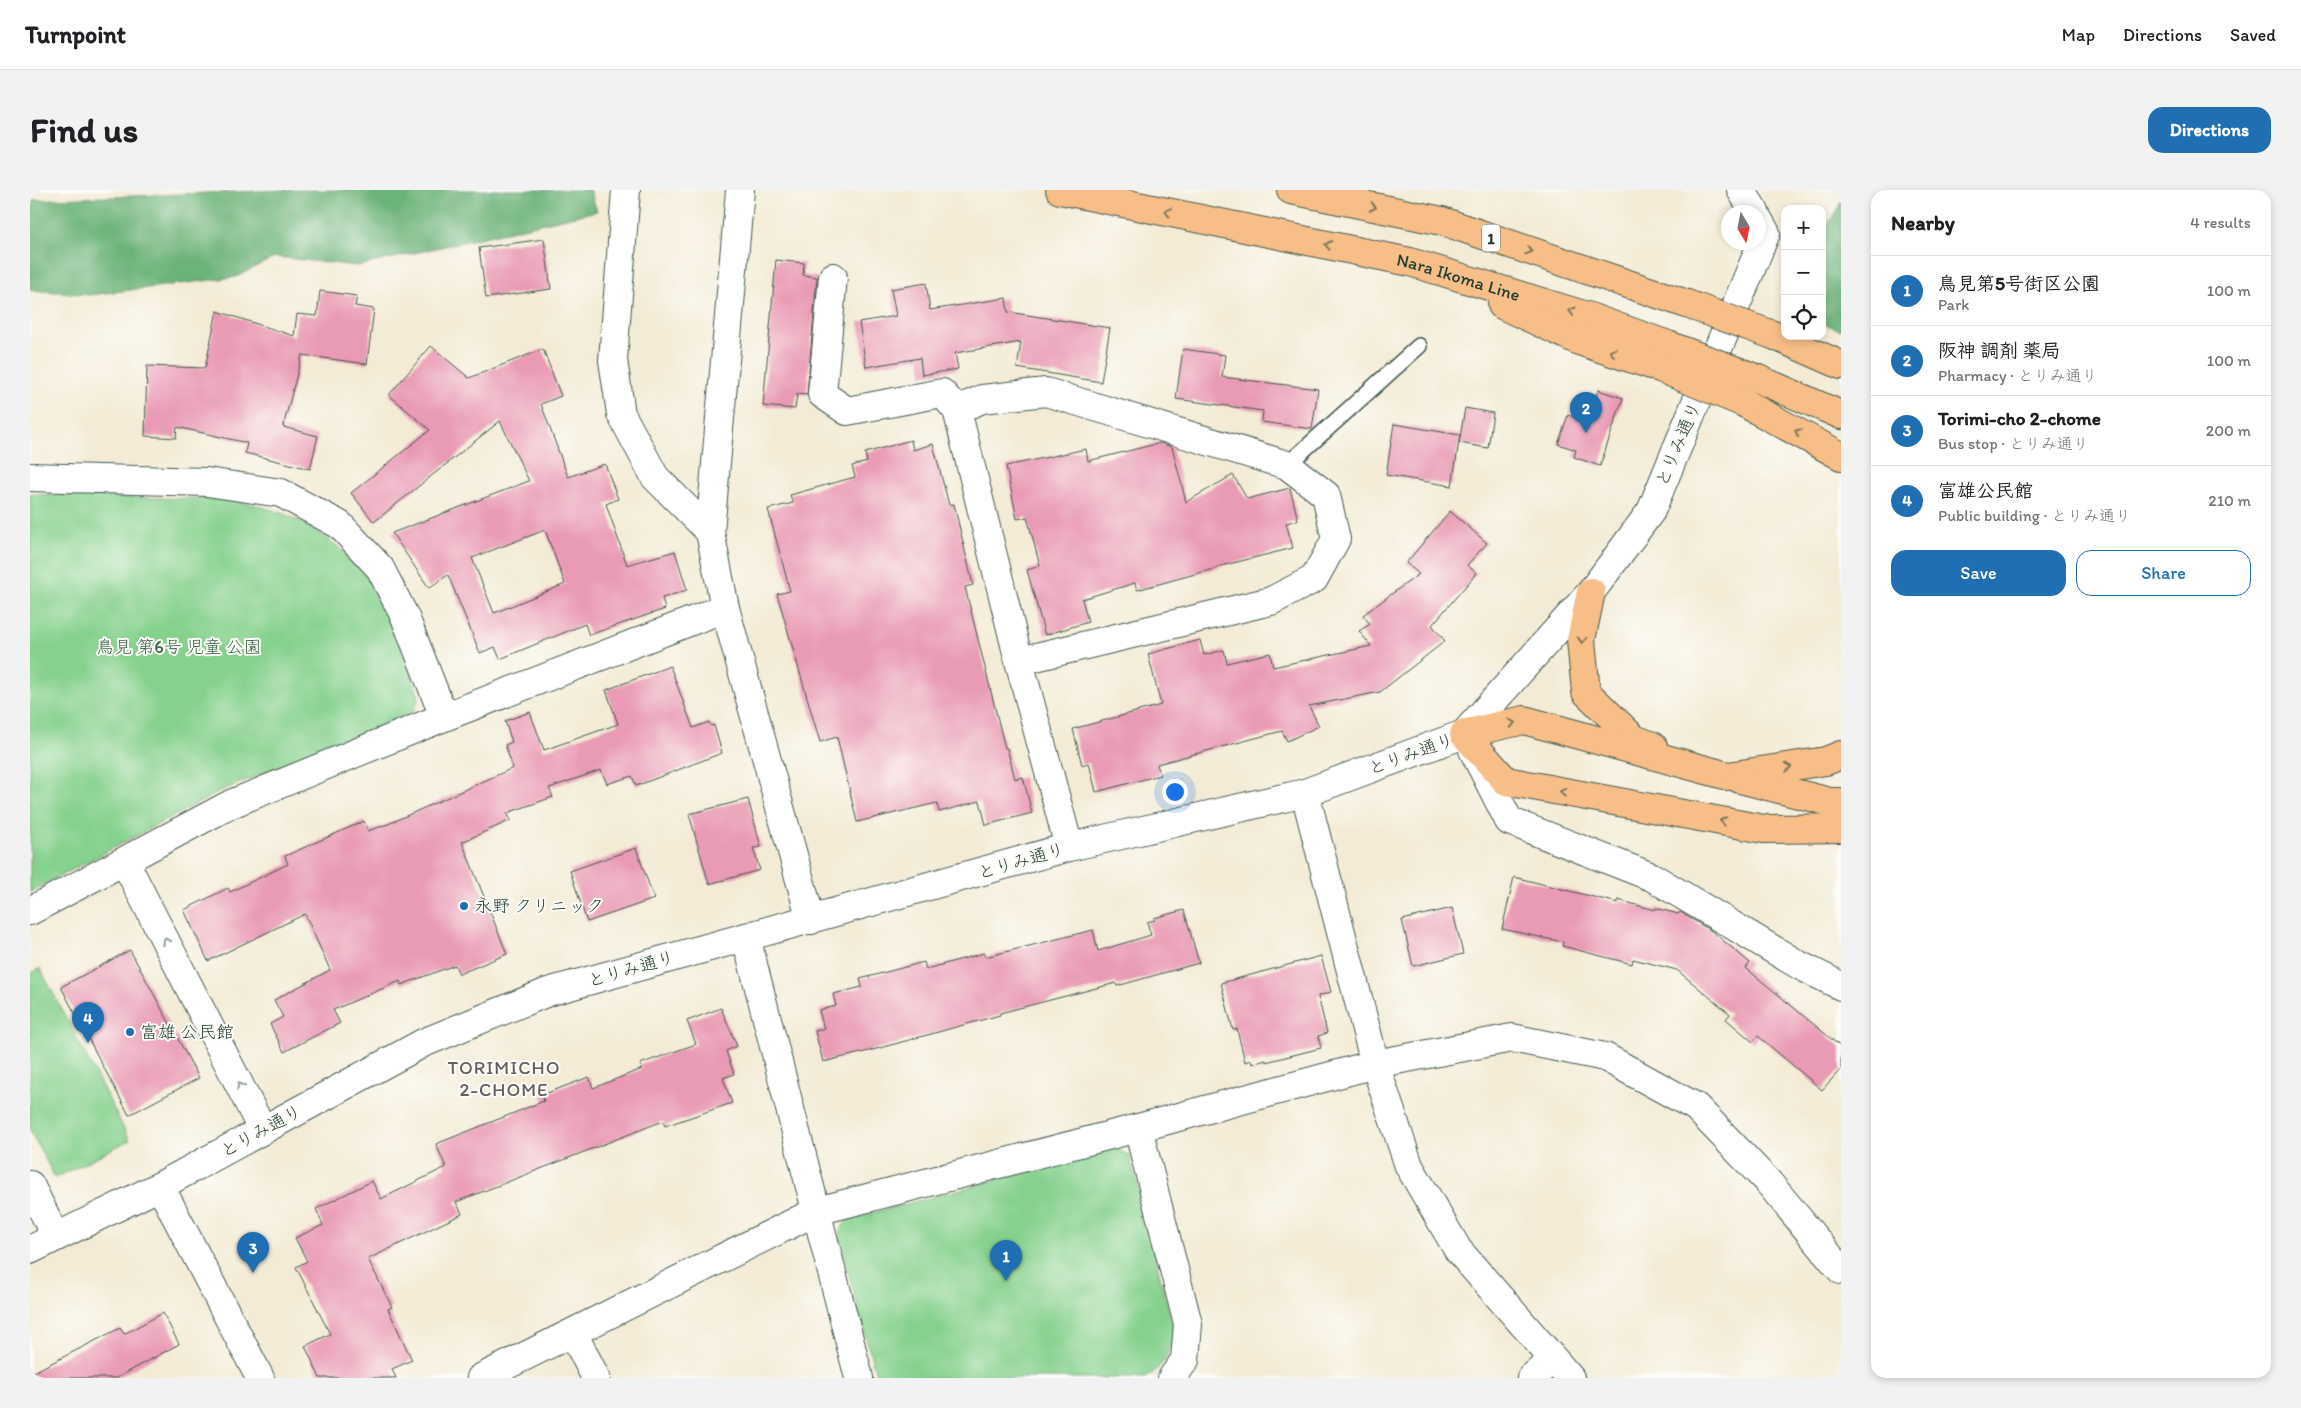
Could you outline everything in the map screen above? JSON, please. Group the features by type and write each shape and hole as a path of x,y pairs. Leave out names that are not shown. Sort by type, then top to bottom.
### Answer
{"main road":[{"name":"Nara Ikoma Line","path":"1060,190 1410,262 1587,316 1664,356 1756,378 1841,415"},
{"name":"1","path":"1291,190 1442,221 1773,335 1841,365"},
{"path":"1773,335 1841,358"},
{"path":"1664,356 1744,403 1841,456"},
{"path":"1591,592 1580,640 1586,692 1634,739 1728,776 1826,761 1841,755"},
{"path":"1841,802 1830,802 1728,776 1524,720 1464,734 1506,781 1764,829 1841,848"},
{"path":"1764,829 1841,828"}],"street":[{"path":"626,190 613,360 621,414 655,477 710,532"},
{"path":"740,190 710,532 725,608 811,920"},
{"path":"1742,190 1751,205"},
{"name":"とりみ通り","path":"30,1250 160,1186 423,1043 548,992 1069,847 1305,793 1464,734 1591,592 1651,511 1759,250"},
{"path":"832,277 822,394 847,411 942,393 957,410 1019,661 1069,847"},
{"path":"957,410 982,399 1046,392 1287,465 1326,495 1336,539 1314,579 1271,602 1019,661"},
{"path":"30,477 207,482 281,494 340,525 380,568 405,617 444,717"},
{"path":"30,911 231,804 444,717 725,608"},
{"path":"1464,734 1509,821 1652,877 1799,966 1841,986"},
{"path":"1305,793 1375,1064 1409,1166 1458,1250 1561,1368 1531,1378"},
{"path":"125,862 262,1129"},
{"path":"746,937 860,1378"},
{"path":"481,1378 817,1211 1138,1128 1375,1064 1512,1038 1605,1057 1696,1107 1769,1184 1841,1270"},
{"path":"1138,1128 1188,1324 1186,1360 1172,1378"},
{"path":"30,1185 56,1237"},
{"path":"160,1186 260,1378"},
{"path":"573,1333 596,1378"}],"lane":[{"path":"1287,465 1418,346"}],"green space":[{"path":"284,190 590,190 597,211 358,266 275,257 236,277 90,295 30,290 30,200"},
{"path":"1841,202 1841,330 1826,324 1826,228"},
{"name":"鳥見 第6号 児童 公園","path":"30,494 227,500 272,510 312,528 348,556 363,573 383,604 400,643 419,697 413,712 225,789 30,892"},
{"path":"40,968 130,1140 55,1178 30,1130 30,974"},
{"path":"1115,1148 1130,1156 1173,1328 1171,1344 1166,1357 1153,1373 1146,1378 877,1378 838,1235 847,1220"}],"building":[{"path":"544,239 551,289 486,298 479,248"},
{"path":"776,260 804,263 803,275 817,277 807,395 797,394 795,409 763,406"},
{"path":"926,283 930,310 1006,298 1008,312 1110,328 1101,382 1017,368 1021,342 955,353 958,369 922,375 920,358 866,367 859,322 896,316 891,289"},
{"path":"320,291 357,296 355,306 374,309 367,364 302,355 283,427 318,436 310,469 245,453 247,443 177,427 176,438 145,436 147,366 205,368 217,311 294,336 297,314 317,316"},
{"path":"431,346 469,378 543,349 561,396 541,404 568,477 605,464 618,499 606,504 627,565 675,551 687,590 662,598 665,609 589,635 585,624 500,659 495,647 480,653 448,575 429,588 392,533 529,481 500,421 374,522 351,493 430,430 389,395","holes":["545,530 565,584 494,613 472,558"]},
{"path":"1183,349 1225,355 1222,377 1318,389 1312,429 1262,422 1263,411 1176,399"},
{"path":"1598,390 1623,398 1600,466 1574,457 1576,450 1558,444 1568,415 1587,422"},
{"path":"1465,408 1493,413 1488,448 1459,443"},
{"path":"1394,424 1460,435 1452,486 1386,475"},
{"path":"911,440 913,450 933,444 949,505 954,504 973,585 965,587 1005,748 1007,748 1015,779 1023,777 1032,813 986,825 980,801 939,812 937,803 857,822 837,737 820,742 777,594 790,591 768,509 793,503 790,495 855,477 852,466 867,462 865,453"},
{"path":"1160,443 1172,447 1186,502 1233,475 1247,499 1290,488 1298,520 1286,523 1293,548 1137,590 1135,583 1082,599 1088,622 1045,635 1027,570 1040,566 1027,517 1017,519 1006,466 1086,449 1088,461"},
{"path":"1450,511 1487,543 1467,565 1477,573 1432,625 1445,641 1380,692 1309,706 1319,726 1287,741 1282,731 1157,764 1160,775 1096,792 1089,763 1082,765 1073,729 1161,705 1148,654 1200,640 1204,655 1224,650 1227,663 1270,653 1273,667 1371,646 1359,631 1370,624 1363,615 1419,574 1406,563"},
{"path":"670,666 693,728 709,722 711,726 714,725 722,753 636,786 632,776 607,784 601,770 549,788 553,797 507,813 511,820 462,842 507,954 459,974 455,965 401,985 400,981 333,1010 340,1023 284,1052 270,1024 283,1017 274,1000 330,970 305,914 208,961 184,910 228,888 230,892 288,864 285,856 364,821 368,831 388,824 513,768 505,745 512,742 505,721 530,712 544,750 618,724 606,690"},
{"path":"748,799 761,847 753,848 760,870 709,884 689,814"},
{"path":"636,848 654,899 587,922 570,871"},
{"path":"1514,877 1618,903 1618,900 1655,910 1656,908 1678,914 1680,912 1713,932 1750,963 1746,968 1841,1047 1841,1069 1822,1090 1758,1036 1753,1042 1726,1019 1730,1014 1677,970 1633,959 1632,964 1562,946 1563,942 1502,929"},
{"path":"1452,908 1463,954 1413,966 1402,920"},
{"path":"1184,910 1199,963 1117,986 1116,983 1000,1013 1000,1015 823,1062 815,1031 824,1029 819,1010 836,1006 833,994 862,987 860,979 924,962 926,969 984,953 985,957 1093,930 1098,951 1151,935 1147,922 1155,920 1154,918"},
{"name":"富雄 公民館","path":"130,950 199,1078 129,1115 61,987"},
{"path":"1321,956 1331,992 1318,996 1327,1033 1318,1036 1321,1048 1266,1062 1266,1060 1252,1064 1251,1060 1245,1062 1237,1029 1233,1030 1221,983"},
{"path":"721,1008 737,1046 726,1051 734,1074 723,1078 732,1103 665,1126 663,1121 456,1202 462,1214 368,1259 392,1307 388,1309 412,1360 392,1369 396,1378 320,1378 305,1346 330,1334 296,1267 307,1261 295,1238 323,1225 316,1209 372,1181 381,1199 446,1167 436,1144 544,1101 542,1095 589,1077 593,1088 642,1069 640,1064 696,1044 687,1021"},
{"path":"163,1313 179,1344 117,1378 30,1378 30,1374 120,1328 124,1334"}],"place":[{"name":"阪神 調剤 薬局","path":"1586,433"},
{"name":"永野 クリニック","path":"464,906"},
{"name":"富雄 公民館","path":"130,1032"},
{"name":"富雄公民館","path":"88,1043"},
{"name":"Torimi-cho 2-chome","path":"253,1273"},
{"name":"鳥見第5号街区公園","path":"1006,1281"}],"district":[{"name":"TORIMICHO 2-CHOME","path":"504,1078"}]}
